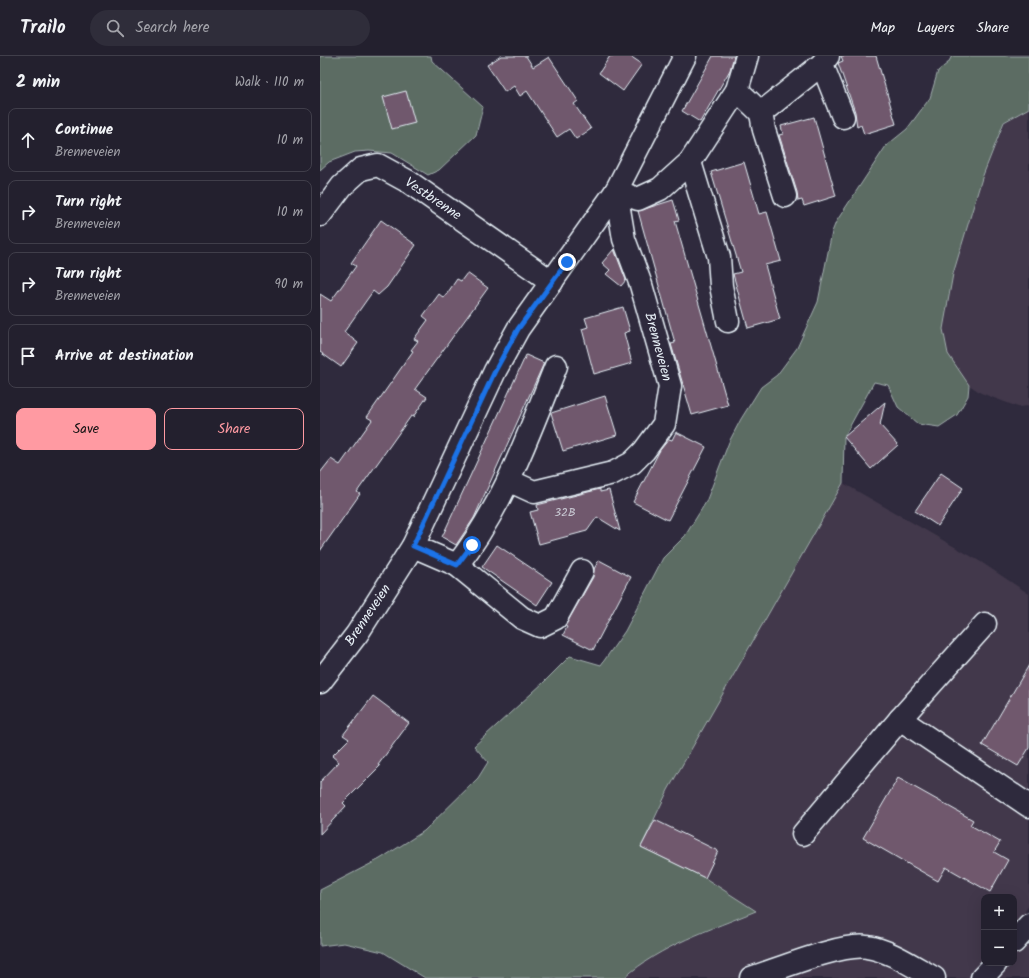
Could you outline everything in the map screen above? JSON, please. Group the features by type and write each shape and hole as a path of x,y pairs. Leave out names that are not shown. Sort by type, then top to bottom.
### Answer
{"street":[{"name":"Brenneveien","path":"320,682 357,634 413,546 495,371 518,329 616,191 685,56"},
{"path":"616,191 638,199 660,189 690,162 737,90 748,56"},
{"path":"761,114 825,60 843,117"},
{"path":"737,90 761,114 764,130 785,196"},
{"path":"690,162 719,257 721,286 728,321"},
{"name":"Vestbrenne","path":"320,215 342,186 360,169 378,165 409,182 552,282"},
{"name":"Brenneveien","path":"510,481 534,492 613,473 632,463 644,451 664,424 670,386 641,285 624,239 616,191"},
{"path":"457,565 472,545 510,481 556,366"},
{"path":"413,546 457,565 522,618 540,626 556,618 582,572"},
{"path":"803,834 900,720 986,624"},
{"path":"900,720 1029,806"},
{"path":"1017,939 1029,925"},
{"path":"751,978 795,971 848,946 868,947 888,954 934,978"},
{"path":"982,978 993,966"}],"shaded area":[{"path":"1029,108 1029,406 1018,407 981,393 969,385 948,354 943,329 953,274 982,178 1005,122"},
{"path":"843,483 981,562 1029,594 1029,905 1025,911 1029,916 1029,978 624,978 641,963 678,943 755,912 705,878 641,847 668,790"}],"green space":[{"path":"320,56 431,56 432,61 483,107 476,135 439,170 428,175 392,153 369,151 355,152 329,162 320,170"},
{"path":"952,56 1029,56 1029,108 1004,122 982,178 953,274 943,329 948,354 969,385 968,396 957,415 939,427 918,424 898,407 888,385 874,382 844,437 843,483 668,790 641,847 705,878 756,911 670,947 638,966 624,978 425,978 383,952 344,943 320,946 320,890 380,859 424,831 478,778 488,762 474,746 543,683 570,656 601,665 625,631 663,558 685,536 706,502 729,442 741,419 761,387 777,375 797,348 818,302 832,232 836,222 886,146 907,129 930,98 938,71 948,63"}],"building":[{"path":"501,56 526,56 533,67 549,57 578,101 574,104 591,129 576,139 569,129 557,137 527,91 520,96 514,86 505,92 487,65"},
{"path":"610,56 630,56 642,64 623,91 599,73"},
{"path":"713,56 734,56 730,70 700,122 682,111"},
{"path":"841,56 876,56 896,124 864,134 861,125 857,127 855,112 838,63 843,61"},
{"path":"406,91 415,123 392,129 383,97"},
{"path":"814,117 836,196 804,206 802,200 798,201 797,192 779,135 783,134 781,126"},
{"path":"744,162 759,214 767,212 781,261 765,265 780,319 748,328 733,274 741,272 711,172"},
{"path":"673,200 679,220 675,221 728,405 692,415 671,344 675,343 638,211"},
{"path":"381,220 416,245 387,287 378,295 373,291 344,332 358,343 341,367 320,352 320,294 331,301 356,266 351,263"},
{"path":"614,249 626,280 621,286 606,274 610,270 602,263"},
{"path":"467,273 488,288 415,389 427,397 413,417 411,416 357,492 360,494 320,551 320,473 331,459 340,465 372,420 367,417 413,351 411,350 418,341 414,339 428,320 423,316 439,294 444,298 457,279 461,281"},
{"path":"623,307 630,331 624,333 632,363 594,374 582,329 588,327 585,318"},
{"path":"526,355 544,363 474,518 456,545 442,537"},
{"path":"605,396 617,435 563,451 551,413"},
{"path":"885,402 880,425 898,445 871,469 844,437"},
{"path":"676,432 706,447 668,520 633,502 660,450 669,439 672,440"},
{"path":"941,473 963,488 938,526 915,511"},
{"path":"600,489 600,492 609,490 620,531 597,517 587,531 539,544 530,512 538,510 537,505"},
{"path":"497,545 552,582 537,605 482,567"},
{"path":"599,560 631,577 593,650 563,635 567,627 565,626 593,577 594,569"},
{"path":"1029,665 1029,748 1018,766 982,745"},
{"path":"373,696 409,723 378,765 380,766 343,803 346,806 320,834 320,782 339,762 332,756 349,739 343,735"},
{"path":"898,778 973,820 970,825 1000,842 994,852 1008,860 990,892 946,867 938,881 863,838"},
{"path":"655,820 718,851 705,878 641,847"}],"route":[{"path":"472,545 457,565 413,546 495,371 518,329 567,262"}]}
